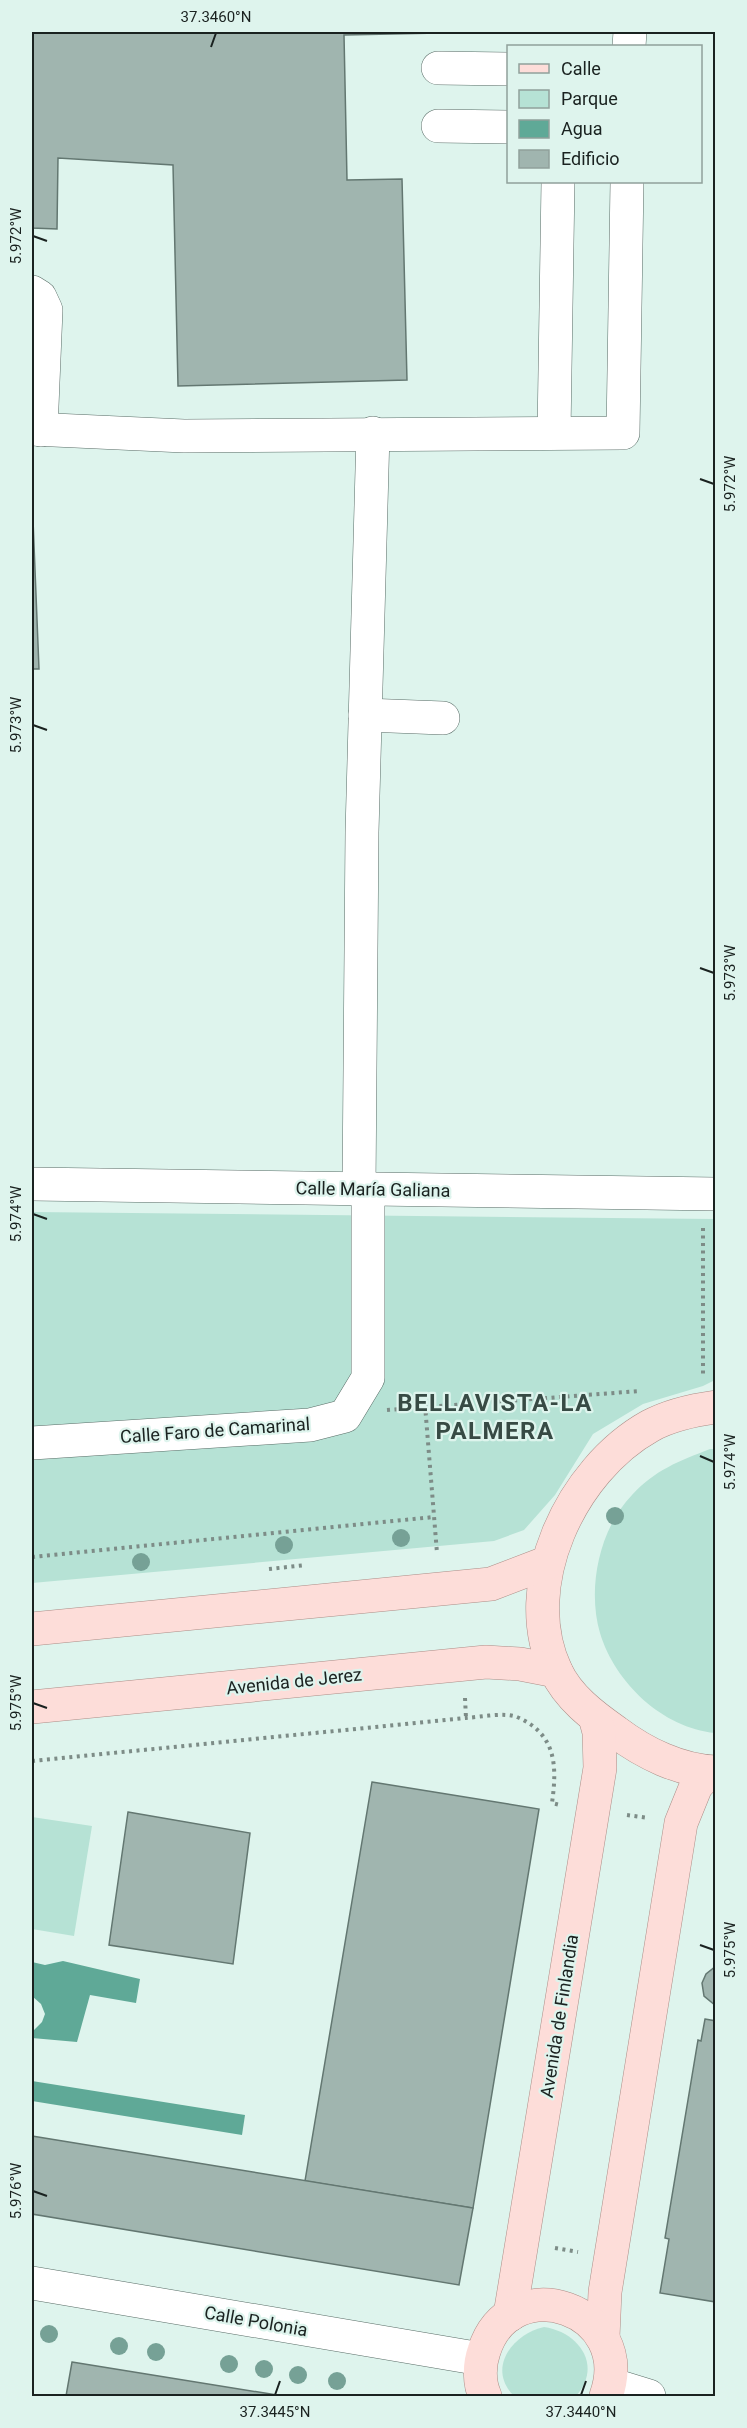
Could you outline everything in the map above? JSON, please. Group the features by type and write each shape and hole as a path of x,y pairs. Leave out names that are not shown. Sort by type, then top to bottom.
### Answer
{"main road":[{"path":"710,1397 692,1411 651,1426 619,1449 591,1479 570,1510 546,1563 541,1601 543,1635 556,1671 580,1704 628,1742 685,1768 712,1772"},
{"path":"32,1629 491,1584 546,1563"},
{"name":"Avenida de Jerez","path":"32,1707 486,1662 520,1664 556,1671"},
{"name":"Avenida de Finlandia","path":"510,2315 600,1768 599,1732 595,1717"},
{"path":"608,2390 611,2360 603,2337 605,2292 681,1823 696,1786 712,1772"},
{"path":"485,2397 480,2377 481,2359 491,2335 510,2315 538,2305 568,2308 582,2315 603,2337"}],"street":[{"path":"438,68 507,69"},
{"path":"438,126 507,127"},
{"path":"554,433 558,183"},
{"path":"32,292 40,297 46,310 36,429 184,435 623,433 627,183"},
{"path":"345,1416 368,1378 363,1189 365,715 372,433"},
{"path":"365,715 444,718"},
{"name":"Calle María Galiana","path":"32,1184 710,1193"},
{"name":"Calle Faro de Camarinal","path":"32,1443 310,1425 345,1416"},
{"name":"Calle Polonia","path":"32,2283 481,2359"},
{"path":"608,2390 649,2397"}],"path":[{"path":"710,1193 710,1397"},
{"path":"345,1416 425,1405 645,1390"},
{"path":"425,1405 437,1553"},
{"path":"32,1557 434,1517"},
{"path":"427,1554 448,1555"},
{"path":"263,1571 274,1567 308,1565"},
{"path":"32,1761 466,1718 516,1716 541,1733 553,1752 555,1776 552,1803 569,1806"},
{"path":"621,1814 655,1819"},
{"path":"544,2246 586,2253"}],"green space":[{"path":"32,1212 715,1219 715,1380 703,1386 643,1404 593,1434 555,1495 524,1530 494,1541 32,1583"},
{"path":"715,1449 715,1733 677,1722 644,1700 629,1685 607,1651 596,1616 595,1598 599,1560 604,1542 621,1509 632,1495 650,1479 678,1462"},
{"path":"32,1817 92,1826 74,1936 32,1929"},
{"path":"544,2327 568,2336 583,2352 587,2362 587,2373 584,2385 576,2396 514,2396 506,2385 503,2364 507,2354 522,2337"}],"water":[{"path":"63,1961 140,1979 136,2003 90,1995 77,2042 32,2038 32,2032 42,2022 45,2014 41,2004 32,1996 32,1962 45,1965"},
{"path":"32,2081 245,2115 242,2135 32,2101"}],"building":[{"path":"32,32 487,32 344,35 347,180 402,179 407,380 178,386 173,165 58,158 57,229 32,228"},
{"path":"33,520 39,669 32,669"},
{"path":"372,1782 539,1809 473,2208 305,2181"},
{"path":"128,1812 250,1833 233,1964 109,1945"},
{"path":"716,1966 716,2006 704,1996 702,1983 706,1974"},
{"path":"705,2019 716,2021 716,2302 660,2293 669,2239 665,2238 698,2040 701,2041"},
{"path":"32,2136 473,2208 459,2285 32,2214"},
{"path":"72,2362 283,2396 66,2396"}],"district":[{"name":"BELLAVISTA-LA PALMERA","path":"495,1417"}]}
